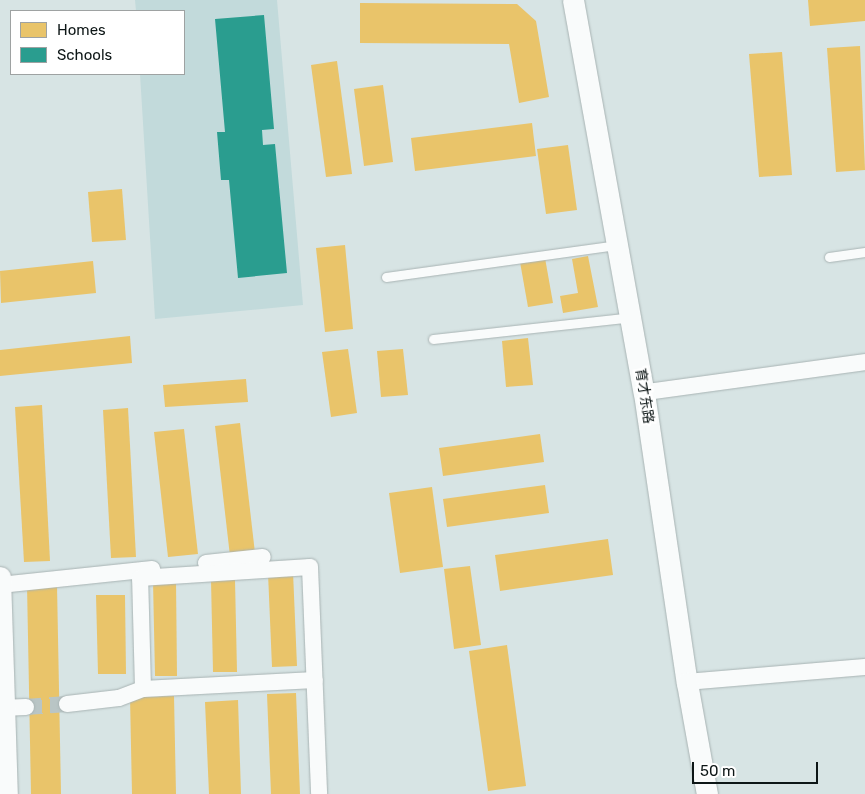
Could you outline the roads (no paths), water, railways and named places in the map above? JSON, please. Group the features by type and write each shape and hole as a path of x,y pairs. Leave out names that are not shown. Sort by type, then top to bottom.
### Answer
{"street":[{"name":"育才东路","path":"573,0 619,245 707,794"},
{"name":"育才东路","path":"584,0 654,391 697,681 718,794"},
{"path":"654,391 865,362"},
{"path":"0,585 263,557"},
{"path":"144,689 140,578 310,567 319,794"},
{"path":"0,577 2,708 7,794"},
{"path":"697,681 865,667"},
{"path":"67,704 119,698 144,689 315,680"},
{"path":"2,708 26,707"},
{"path":"0,788 0,794"}],"lane":[{"path":"386,277 619,245"},
{"path":"829,257 865,252"},
{"path":"433,339 631,317"}],"tunnel":[{"path":"26,707 67,704"}]}
